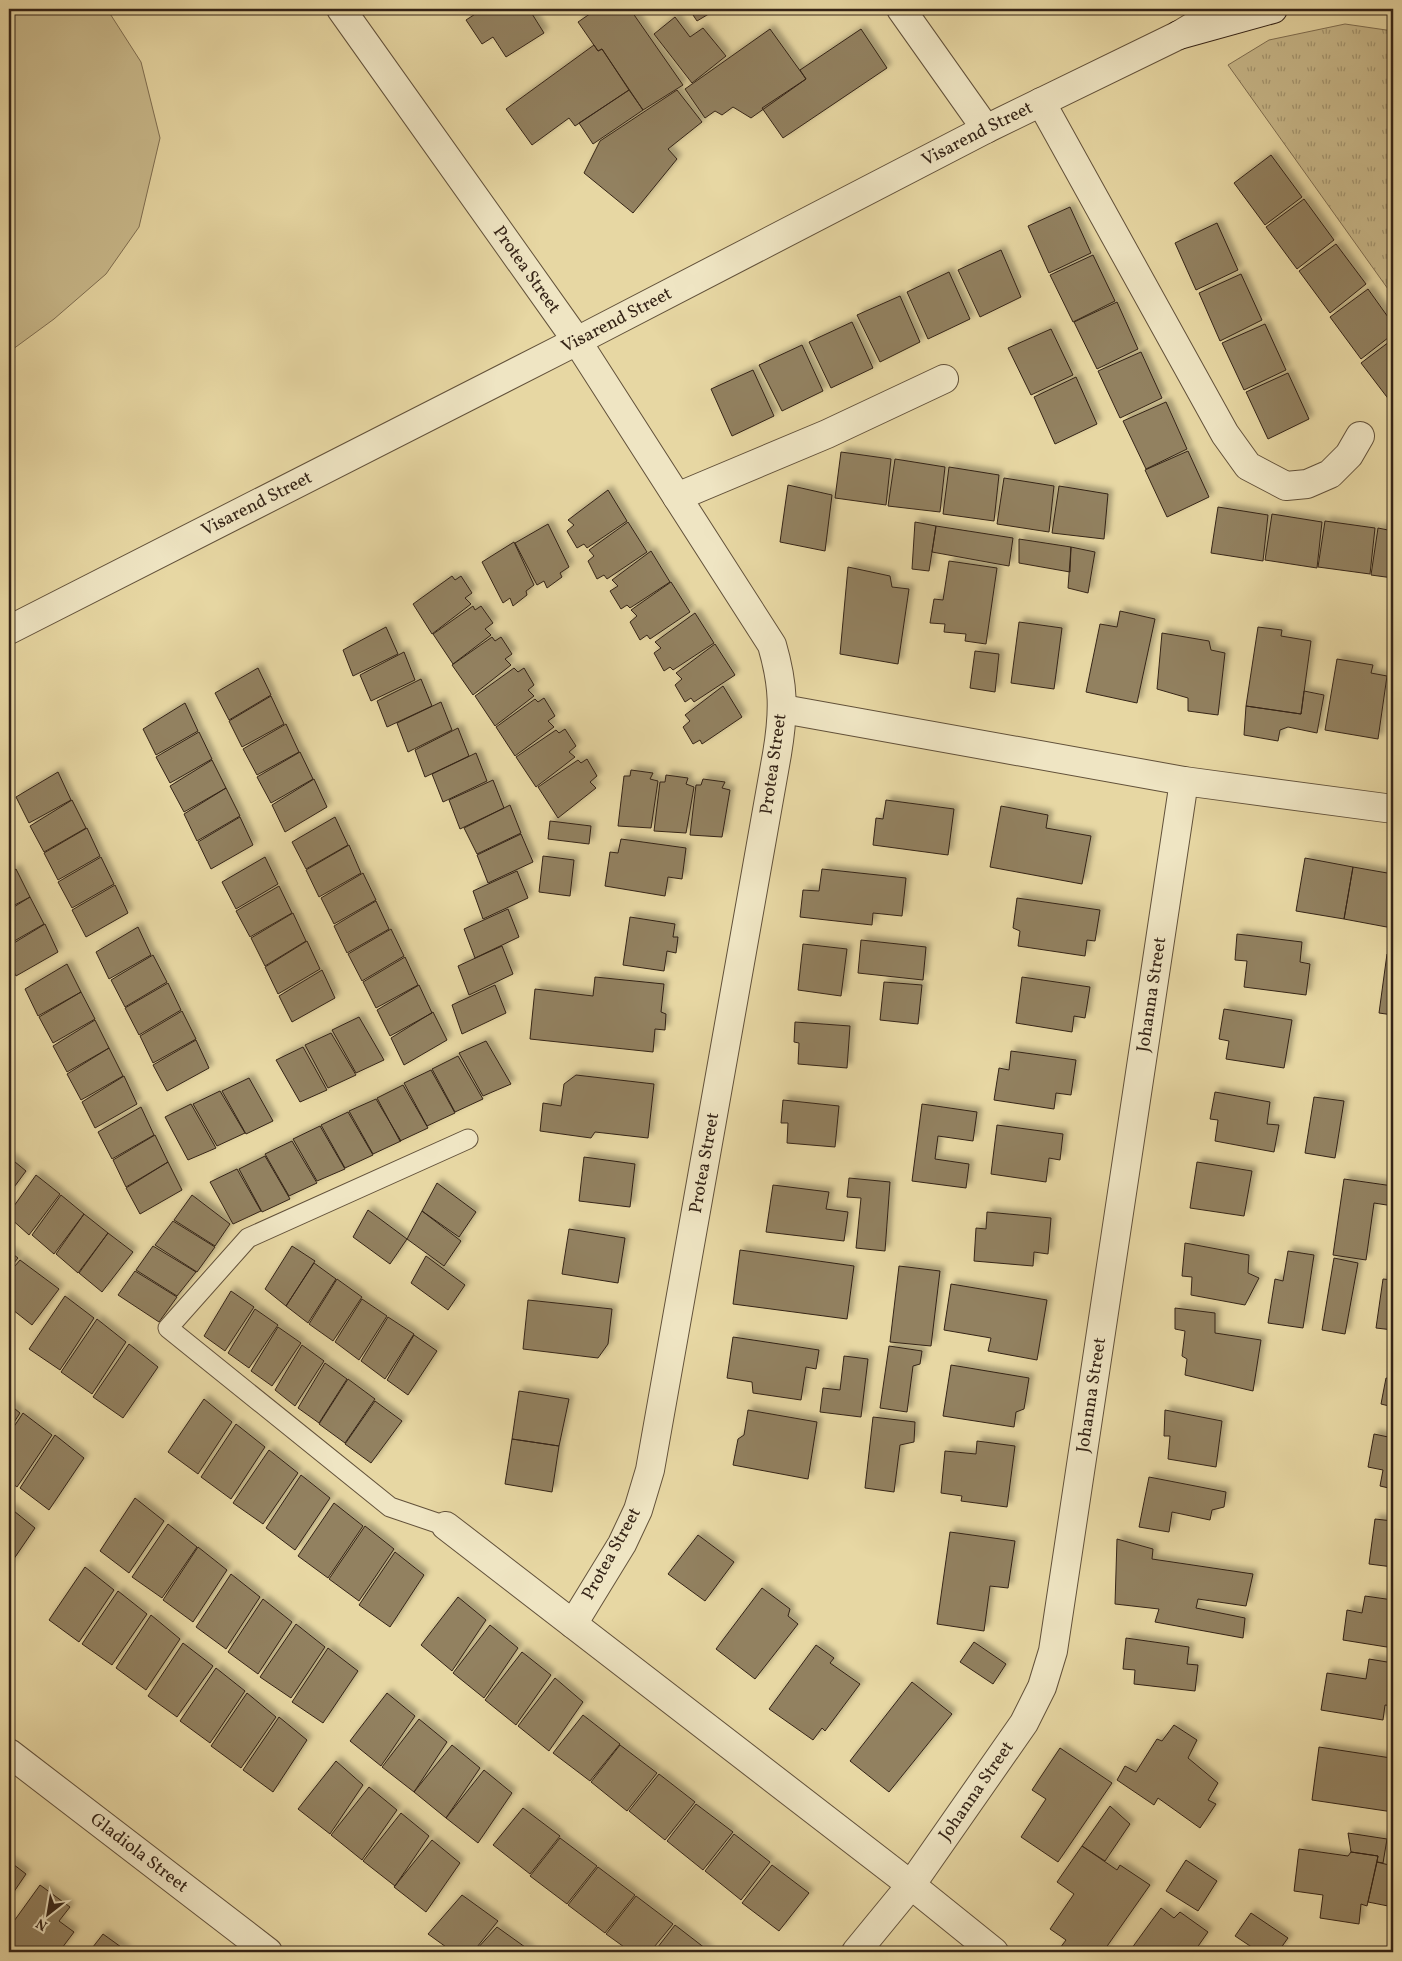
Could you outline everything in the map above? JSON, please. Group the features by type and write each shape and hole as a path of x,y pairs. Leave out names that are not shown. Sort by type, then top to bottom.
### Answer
{"street":[{"name":"Protea Street","path":"341,9 577,341 772,645 780,673 783,709 777,754 650,1470 638,1510 622,1544 573,1624"},
{"path":"901,9 986,129"},
{"path":"1179,35 1202,9"},
{"name":"Visarend Street","path":"9,630 577,341 986,129 1179,35 1224,9"},
{"path":"1179,35 1273,9"},
{"path":"1041,102 1225,434 1248,466 1286,486 1307,484 1330,474 1348,455 1360,436"},
{"path":"677,497 827,434 944,380"},
{"path":"783,709 1184,781 1393,809"},
{"name":"Johanna Street","path":"856,1952 911,1885 1024,1723 1042,1687 1053,1650 1184,781"},
{"path":"446,1526 911,1885 994,1952"},
{"name":"Gladiola Street","path":"9,1753 268,1952"}],"lane":[{"path":"446,1526 390,1506 168,1328 248,1238 468,1139"}],"green space":[{"path":"9,9 107,9 141,62 160,138 139,227 106,274 54,319 9,352"},
{"path":"1345,24 1393,31 1393,296 1228,65 1269,40"}],"building":[{"path":"483,9 529,9 544,33 506,57 493,37 482,44 466,20"},
{"path":"597,9 630,9 683,85 643,110 602,49 598,51 578,22"},
{"path":"689,9 717,9 697,21"},
{"path":"675,17 690,37 703,28 726,56 692,83 654,34"},
{"path":"770,29 806,79 751,118 733,107 722,115 715,111 705,118 685,89"},
{"path":"861,29 887,68 783,138 762,108 806,79 800,70"},
{"path":"594,45 598,51 602,49 629,90 575,126 569,118 532,145 506,109"},
{"path":"629,90 643,110 593,144 579,123"},
{"path":"677,90 702,122 668,149 677,159 633,213 584,173 600,141"},
{"path":"1271,155 1302,197 1265,225 1234,183"},
{"path":"1304,199 1334,240 1297,269 1266,227"},
{"path":"1070,207 1091,253 1049,273 1028,226"},
{"path":"1217,223 1238,270 1196,290 1175,243"},
{"path":"1336,244 1366,284 1330,313 1299,271"},
{"path":"1001,250 1021,297 980,317 958,270"},
{"path":"1093,255 1115,301 1073,322 1050,275"},
{"path":"949,272 970,319 928,339 907,292"},
{"path":"1241,274 1262,320 1220,341 1199,293"},
{"path":"1368,289 1393,324 1393,334 1361,359 1330,317"},
{"path":"900,296 920,342 880,362 857,315"},
{"path":"1117,302 1138,349 1097,369 1074,322"},
{"path":"852,322 873,368 831,388 809,342"},
{"path":"1265,324 1286,370 1244,390 1222,343"},
{"path":"1051,329 1073,375 1031,395 1008,348"},
{"path":"1393,339 1393,405 1361,363"},
{"path":"802,345 823,391 782,411 759,365"},
{"path":"1141,352 1162,398 1120,418 1098,371"},
{"path":"753,370 774,416 732,436 711,389"},
{"path":"1288,373 1309,419 1268,439 1246,392"},
{"path":"1076,377 1097,424 1055,444 1034,397"},
{"path":"1166,402 1187,449 1146,469 1123,421"},
{"path":"1188,451 1209,497 1167,517 1145,470"},
{"path":"841,452 891,459 886,505 835,498"},
{"path":"895,459 945,467 940,512 888,506"},
{"path":"949,467 999,475 994,521 943,514"},
{"path":"1004,478 1054,486 1049,532 997,524"},
{"path":"788,485 832,495 825,551 780,542"},
{"path":"1059,486 1108,494 1104,539 1052,533"},
{"path":"608,490 627,521 587,548 584,544 577,548 567,531 574,525 568,520"},
{"path":"1218,507 1268,515 1263,561 1211,553"},
{"path":"1272,514 1322,522 1317,568 1265,560"},
{"path":"1325,521 1375,528 1370,574 1318,567"},
{"path":"628,522 647,552 607,579 604,575 597,579 588,561 594,556 589,550"},
{"path":"915,522 936,526 929,571 912,569"},
{"path":"548,524 569,567 560,573 562,577 547,588 544,581 537,585 515,543"},
{"path":"936,526 1013,538 1009,566 932,552"},
{"path":"1378,528 1393,531 1393,578 1371,575"},
{"path":"1019,539 1071,547 1070,572 1019,563"},
{"path":"514,542 534,585 526,591 527,595 513,606 510,598 503,603 482,562"},
{"path":"1071,547 1095,552 1088,593 1068,588"},
{"path":"651,551 670,582 630,608 627,605 621,609 610,591 618,586 612,580"},
{"path":"949,561 997,568 986,644 965,641 966,634 944,632 945,624 930,623 934,599 943,600"},
{"path":"848,567 890,576 892,587 909,589 898,664 840,654"},
{"path":"452,576 455,580 461,576 472,593 465,598 471,604 432,634 413,604"},
{"path":"671,582 690,612 650,639 647,635 640,640 630,622 637,616 631,610"},
{"path":"473,606 475,610 481,606 493,623 485,629 491,635 453,664 433,634"},
{"path":"1120,611 1155,619 1137,703 1086,692 1100,624 1117,627"},
{"path":"695,613 714,643 673,670 670,667 664,671 654,653 661,648 655,642"},
{"path":"1019,622 1062,628 1054,689 1011,683"},
{"path":"386,627 398,654 353,676 343,650"},
{"path":"1258,627 1282,630 1281,636 1311,641 1301,714 1246,706"},
{"path":"1162,633 1209,641 1211,650 1225,653 1218,715 1188,711 1188,698 1157,689"},
{"path":"492,637 495,641 501,637 512,654 505,659 511,665 473,695 452,665"},
{"path":"715,644 735,675 694,702 691,698 685,702 675,685 682,679 676,673"},
{"path":"975,651 999,654 995,692 970,688"},
{"path":"404,652 415,680 371,701 360,675"},
{"path":"1337,659 1373,665 1371,673 1387,676 1378,739 1325,730"},
{"path":"258,668 271,695 229,720 215,693"},
{"path":"514,668 518,672 524,668 534,685 528,690 534,696 495,726 475,696"},
{"path":"421,679 432,706 387,727 377,701"},
{"path":"723,686 742,717 702,744 700,740 693,744 683,727 690,721 685,715"},
{"path":"1304,691 1324,695 1317,733 1288,727 1280,730 1278,741 1244,735 1246,706 1301,714"},
{"path":"271,696 284,724 242,747 229,721"},
{"path":"544,698 555,716 548,721 554,727 515,756 496,727 535,699 538,702"},
{"path":"441,702 452,730 408,752 397,723"},
{"path":"185,703 198,731 156,755 143,729"},
{"path":"286,724 299,752 257,775 243,749"},
{"path":"458,728 469,756 425,777 415,750"},
{"path":"565,729 576,746 569,752 575,757 536,787 516,757 556,730 559,733"},
{"path":"199,732 212,759 170,783 156,757"},
{"path":"300,752 313,779 271,803 257,777"},
{"path":"476,753 487,781 443,802 432,774"},
{"path":"587,759 597,776 590,782 596,788 558,818 538,787 578,760 581,763"},
{"path":"212,760 226,788 184,812 170,786"},
{"path":"631,770 653,773 650,779 658,781 651,828 618,826 624,776 630,776"},
{"path":"58,772 71,800 29,823 16,797"},
{"path":"666,775 688,778 686,784 694,787 686,833 654,831 660,782 665,782"},
{"path":"314,779 327,807 285,832 272,805"},
{"path":"703,779 725,782 722,788 730,790 722,837 690,835 696,785 701,785"},
{"path":"493,780 504,808 460,829 449,800"},
{"path":"226,788 240,816 197,841 184,814"},
{"path":"72,800 86,828 44,852 30,826"},
{"path":"886,800 954,809 948,855 873,845 876,818 883,819"},
{"path":"510,805 521,833 477,854 464,828"},
{"path":"1001,806 1048,815 1046,828 1091,836 1082,884 990,867"},
{"path":"240,817 253,845 211,869 198,842"},
{"path":"335,817 348,845 306,869 292,842"},
{"path":"550,821 591,826 589,844 548,839"},
{"path":"87,828 100,856 58,880 44,853"},
{"path":"521,834 533,862 488,883 477,855"},
{"path":"621,839 686,848 682,879 668,877 665,896 605,886 610,852 618,853"},
{"path":"349,845 361,873 319,897 306,870"},
{"path":"543,856 574,860 570,896 539,892"},
{"path":"101,857 114,884 72,908 58,882"},
{"path":"265,857 278,884 236,909 222,882"},
{"path":"1305,858 1353,867 1344,919 1296,911"},
{"path":"1353,867 1393,874 1392,928 1344,919"},
{"path":"16,869 30,897 9,908 9,873"},
{"path":"822,869 906,878 902,916 873,913 872,925 800,917 803,890 819,891"},
{"path":"517,871 528,898 483,919 473,891"},
{"path":"363,873 376,900 334,924 321,898"},
{"path":"115,885 128,913 86,937 72,910"},
{"path":"279,886 292,913 250,937 236,911"},
{"path":"30,897 44,924 9,944 9,910"},
{"path":"1017,898 1100,910 1095,941 1087,940 1085,956 1018,946 1020,931 1013,928"},
{"path":"376,901 389,929 347,953 334,926"},
{"path":"508,909 519,937 475,958 464,929"},
{"path":"293,913 306,941 265,966 251,938"},
{"path":"630,917 675,924 673,937 678,937 676,953 667,951 664,971 623,965"},
{"path":"45,924 58,952 16,976 9,962 9,946"},
{"path":"138,927 151,955 109,979 96,952"},
{"path":"391,929 404,956 362,981 348,954"},
{"path":"1237,934 1302,942 1300,962 1310,964 1306,995 1244,987 1247,961 1235,960"},
{"path":"861,940 926,947 923,980 858,973"},
{"path":"307,941 320,969 278,994 265,967"},
{"path":"803,944 847,949 841,996 798,990"},
{"path":"502,946 513,974 469,995 458,966"},
{"path":"1387,954 1393,955 1393,1015 1379,1013"},
{"path":"153,955 167,982 125,1007 111,980"},
{"path":"405,957 418,985 376,1008 363,982"},
{"path":"67,964 81,992 38,1016 25,989"},
{"path":"322,970 335,998 292,1022 279,996"},
{"path":"595,977 664,984 661,1012 666,1014 665,1030 655,1029 653,1052 530,1039 535,989 593,996"},
{"path":"1022,977 1090,987 1085,1018 1074,1016 1072,1032 1016,1023"},
{"path":"884,982 922,985 918,1024 880,1020"},
{"path":"168,983 181,1010 139,1035 125,1008"},
{"path":"419,985 432,1013 390,1036 377,1010"},
{"path":"495,985 506,1013 462,1034 452,1005"},
{"path":"81,992 95,1019 53,1043 39,1017"},
{"path":"1224,1009 1292,1020 1284,1068 1226,1059 1229,1041 1219,1039"},
{"path":"182,1011 196,1039 153,1063 140,1036"},
{"path":"433,1012 447,1040 404,1065 391,1038"},
{"path":"359,1017 384,1060 356,1073 332,1030"},
{"path":"95,1020 109,1048 67,1072 53,1046"},
{"path":"795,1022 850,1026 847,1068 798,1064 799,1043 794,1042"},
{"path":"331,1033 356,1075 328,1088 305,1045"},
{"path":"196,1040 209,1068 167,1091 153,1065"},
{"path":"486,1041 511,1084 483,1096 459,1053"},
{"path":"303,1047 327,1090 300,1102 276,1060"},
{"path":"109,1048 123,1076 81,1100 67,1074"},
{"path":"1011,1051 1076,1060 1071,1095 1056,1093 1054,1109 994,1100 999,1068 1009,1070"},
{"path":"458,1056 483,1099 455,1112 432,1069"},
{"path":"431,1070 455,1113 427,1126 404,1083"},
{"path":"576,1075 654,1084 648,1138 595,1132 591,1138 540,1131 543,1103 561,1106 564,1084"},
{"path":"124,1076 137,1104 95,1128 82,1102"},
{"path":"249,1078 273,1121 246,1134 222,1091"},
{"path":"403,1085 428,1128 400,1141 377,1098"},
{"path":"220,1091 245,1133 217,1146 193,1104"},
{"path":"1215,1092 1270,1102 1267,1124 1279,1125 1274,1152 1215,1141 1218,1120 1210,1119"},
{"path":"1314,1097 1344,1101 1335,1158 1305,1153"},
{"path":"376,1099 401,1141 373,1154 349,1111"},
{"path":"783,1100 839,1106 835,1147 787,1143 788,1123 781,1123"},
{"path":"191,1104 216,1148 188,1160 165,1117"},
{"path":"922,1104 977,1112 973,1141 938,1136 935,1159 969,1164 966,1188 912,1181"},
{"path":"141,1107 154,1135 112,1159 98,1132"},
{"path":"348,1112 373,1155 345,1168 321,1125"},
{"path":"997,1125 1063,1134 1060,1160 1049,1158 1046,1182 991,1174"},
{"path":"320,1126 345,1169 317,1181 293,1139"},
{"path":"155,1135 168,1162 126,1187 113,1160"},
{"path":"292,1141 317,1183 289,1196 265,1154"},
{"path":"265,1156 290,1199 262,1212 239,1169"},
{"path":"9,1157 26,1171 9,1194"},
{"path":"584,1157 635,1164 630,1207 579,1201"},
{"path":"168,1162 182,1190 140,1214 126,1188"},
{"path":"1197,1162 1252,1171 1244,1216 1190,1208"},
{"path":"237,1169 261,1211 233,1224 210,1182"},
{"path":"36,1175 60,1194 29,1235 9,1217 9,1213"},
{"path":"849,1178 890,1182 885,1251 856,1248 861,1198 847,1197"},
{"path":"1344,1179 1393,1186 1393,1206 1374,1203 1366,1260 1333,1255"},
{"path":"437,1183 476,1212 459,1237 422,1211"},
{"path":"773,1185 829,1192 826,1209 848,1212 844,1241 766,1232"},
{"path":"61,1195 84,1214 54,1254 32,1235"},
{"path":"192,1195 230,1224 215,1246 174,1220"},
{"path":"368,1210 407,1239 390,1264 353,1237"},
{"path":"422,1211 461,1241 444,1266 407,1239"},
{"path":"987,1212 1051,1218 1048,1254 1034,1252 1033,1266 974,1261 976,1228 986,1229"},
{"path":"84,1214 108,1233 78,1273 56,1254"},
{"path":"173,1221 215,1247 197,1272 155,1245"},
{"path":"569,1229 625,1238 618,1283 562,1274"},
{"path":"108,1233 133,1252 102,1292 79,1273"},
{"path":"1185,1243 1249,1255 1248,1273 1259,1278 1245,1305 1191,1295 1192,1277 1182,1276"},
{"path":"153,1246 196,1272 177,1296 136,1270"},
{"path":"292,1246 315,1261 286,1306 265,1289"},
{"path":"740,1250 854,1266 847,1319 733,1304"},
{"path":"9,1251 18,1258 9,1269"},
{"path":"1288,1251 1314,1255 1303,1328 1268,1323 1275,1279 1283,1281"},
{"path":"426,1256 465,1285 448,1310 411,1283"},
{"path":"1334,1258 1358,1263 1345,1334 1322,1330"},
{"path":"20,1260 59,1289 32,1325 13,1310 9,1313 9,1273"},
{"path":"314,1263 336,1279 308,1323 286,1306"},
{"path":"899,1266 940,1271 931,1346 890,1342"},
{"path":"135,1271 177,1297 159,1322 118,1295"},
{"path":"337,1279 362,1297 333,1341 309,1324"},
{"path":"1383,1279 1393,1280 1393,1330 1376,1328"},
{"path":"951,1284 1047,1300 1037,1360 988,1351 991,1338 944,1330"},
{"path":"231,1291 254,1307 225,1351 204,1336"},
{"path":"65,1296 94,1318 60,1370 29,1349"},
{"path":"362,1299 387,1316 359,1360 335,1342"},
{"path":"528,1300 612,1309 608,1344 598,1358 523,1349"},
{"path":"1175,1308 1215,1313 1215,1333 1261,1340 1253,1391 1185,1375 1187,1359 1182,1356 1185,1331 1175,1329"},
{"path":"255,1309 278,1325 249,1368 228,1353"},
{"path":"388,1317 414,1334 385,1379 361,1361"},
{"path":"97,1319 126,1342 92,1394 61,1372"},
{"path":"278,1327 301,1343 272,1386 251,1371"},
{"path":"414,1335 437,1351 408,1395 387,1380"},
{"path":"733,1337 819,1350 816,1369 806,1367 801,1400 753,1393 752,1382 727,1378"},
{"path":"129,1344 158,1367 123,1418 93,1397"},
{"path":"302,1345 324,1361 295,1406 275,1390"},
{"path":"889,1346 922,1351 920,1364 913,1366 907,1412 880,1408"},
{"path":"844,1356 868,1359 861,1417 820,1412 823,1388 840,1390"},
{"path":"325,1363 347,1379 319,1423 298,1408"},
{"path":"951,1365 1029,1378 1024,1409 1016,1412 1014,1427 943,1416"},
{"path":"1386,1378 1393,1379 1393,1407 1381,1404"},
{"path":"348,1379 375,1399 345,1443 319,1424"},
{"path":"519,1391 569,1399 559,1446 512,1439"},
{"path":"204,1399 232,1422 198,1474 168,1452"},
{"path":"375,1401 402,1421 371,1463 345,1444"},
{"path":"9,1404 20,1413 9,1430"},
{"path":"748,1410 817,1422 808,1479 733,1465 738,1439 744,1435"},
{"path":"1165,1410 1222,1421 1216,1467 1168,1459 1170,1436 1164,1436"},
{"path":"23,1413 52,1435 17,1487 9,1481 9,1434"},
{"path":"873,1417 915,1422 914,1442 900,1445 894,1492 865,1488"},
{"path":"236,1424 265,1447 231,1499 201,1477"},
{"path":"1374,1434 1393,1438 1393,1489 1380,1486 1383,1470 1368,1467"},
{"path":"55,1435 84,1458 49,1510 20,1488"},
{"path":"512,1439 559,1446 552,1492 505,1484"},
{"path":"977,1441 1015,1446 1007,1507 961,1501 962,1496 941,1493 945,1451 976,1454"},
{"path":"269,1450 298,1473 263,1524 233,1503"},
{"path":"301,1475 330,1498 295,1550 266,1528"},
{"path":"1149,1477 1226,1492 1224,1507 1212,1510 1210,1520 1172,1512 1169,1532 1139,1527"},
{"path":"135,1498 164,1521 129,1573 100,1551"},
{"path":"334,1503 363,1526 328,1578 298,1556"},
{"path":"9,1507 35,1528 9,1566"},
{"path":"1375,1519 1393,1521 1393,1567 1369,1564"},
{"path":"168,1524 197,1547 162,1598 132,1577"},
{"path":"365,1526 394,1549 359,1601 329,1579"},
{"path":"950,1532 1015,1541 1008,1588 990,1586 984,1631 937,1624"},
{"path":"698,1535 734,1562 705,1601 668,1574"},
{"path":"1117,1539 1153,1549 1152,1559 1253,1574 1246,1606 1198,1599 1196,1608 1245,1618 1243,1638 1155,1622 1159,1609 1115,1604"},
{"path":"198,1547 227,1570 193,1622 163,1600"},
{"path":"395,1552 424,1575 390,1627 359,1605"},
{"path":"85,1567 114,1590 79,1642 49,1620"},
{"path":"231,1574 260,1597 226,1649 196,1627"},
{"path":"762,1588 790,1609 788,1616 798,1624 755,1679 716,1649"},
{"path":"118,1591 147,1614 112,1665 82,1644"},
{"path":"1365,1596 1393,1600 1393,1648 1343,1640 1347,1610 1362,1613"},
{"path":"458,1597 486,1620 452,1671 421,1645"},
{"path":"263,1599 292,1622 258,1674 228,1652"},
{"path":"151,1615 180,1639 146,1690 116,1668"},
{"path":"296,1624 325,1647 291,1698 260,1677"},
{"path":"490,1625 518,1648 484,1698 453,1673"},
{"path":"1126,1638 1189,1647 1187,1664 1198,1665 1195,1691 1134,1684 1135,1670 1123,1669"},
{"path":"974,1642 1006,1664 993,1684 960,1662"},
{"path":"183,1643 213,1666 177,1717 148,1696"},
{"path":"816,1645 834,1658 830,1663 860,1684 825,1731 822,1728 813,1740 769,1709"},
{"path":"328,1648 358,1671 323,1723 292,1702"},
{"path":"522,1652 551,1675 516,1725 485,1700"},
{"path":"1369,1659 1393,1663 1393,1706 1385,1705 1383,1720 1321,1710 1327,1673 1366,1679"},
{"path":"216,1668 245,1691 210,1743 180,1721"},
{"path":"555,1678 583,1702 549,1751 518,1726"},
{"path":"912,1682 952,1714 889,1792 850,1761"},
{"path":"247,1693 276,1717 241,1768 211,1746"},
{"path":"387,1693 415,1716 381,1766 350,1741"},
{"path":"583,1715 620,1744 590,1781 553,1753"},
{"path":"279,1717 307,1740 273,1792 243,1770"},
{"path":"419,1719 447,1742 414,1792 382,1767"},
{"path":"1174,1725 1197,1740 1188,1758 1218,1783 1208,1800 1216,1804 1200,1828 1158,1798 1154,1805 1117,1780 1125,1766 1136,1772 1157,1739 1162,1741"},
{"path":"452,1745 480,1768 446,1818 414,1792"},
{"path":"620,1745 657,1773 627,1811 591,1782"},
{"path":"1319,1747 1391,1758 1388,1777 1393,1777 1393,1812 1312,1800"},
{"path":"1060,1748 1112,1783 1058,1862 1021,1837 1046,1799 1032,1790"},
{"path":"336,1761 363,1785 330,1834 298,1809"},
{"path":"484,1770 512,1793 478,1843 446,1818"},
{"path":"659,1774 695,1802 665,1840 629,1811"},
{"path":"369,1787 397,1810 362,1860 331,1835"},
{"path":"696,1804 733,1832 703,1870 667,1841"},
{"path":"1110,1806 1130,1824 1105,1861 1082,1846"},
{"path":"523,1808 560,1836 530,1874 493,1845"},
{"path":"401,1813 429,1836 395,1886 363,1861"},
{"path":"1348,1833 1387,1839 1383,1863 1377,1862 1378,1856 1351,1852"},
{"path":"734,1834 770,1862 741,1900 705,1871"},
{"path":"560,1838 597,1866 567,1904 530,1876"},
{"path":"432,1840 460,1863 426,1912 394,1887"},
{"path":"1082,1846 1117,1870 1120,1865 1150,1885 1103,1952 1057,1952 1066,1940 1050,1929 1074,1894 1057,1882"},
{"path":"1299,1849 1348,1856 1351,1852 1378,1856 1367,1906 1361,1904 1359,1924 1320,1918 1323,1895 1294,1891"},
{"path":"1186,1860 1217,1881 1198,1911 1166,1891"},
{"path":"9,1861 26,1874 9,1899"},
{"path":"1377,1862 1393,1866 1393,1907 1368,1902"},
{"path":"772,1865 809,1893 779,1931 742,1903"},
{"path":"598,1867 635,1895 605,1933 568,1905"},
{"path":"40,1885 70,1907 59,1921 74,1932 59,1952 10,1952 9,1928"},
{"path":"462,1895 498,1921 473,1952 453,1952 428,1934"},
{"path":"636,1896 673,1924 650,1952 631,1952 606,1934"},
{"path":"1161,1908 1174,1918 1180,1912 1208,1932 1194,1952 1129,1952"},
{"path":"1251,1913 1288,1938 1278,1952 1259,1952 1235,1936"},
{"path":"675,1925 710,1952 654,1952"},
{"path":"497,1927 532,1952 474,1952"},
{"path":"103,1934 128,1952 89,1952"}]}
